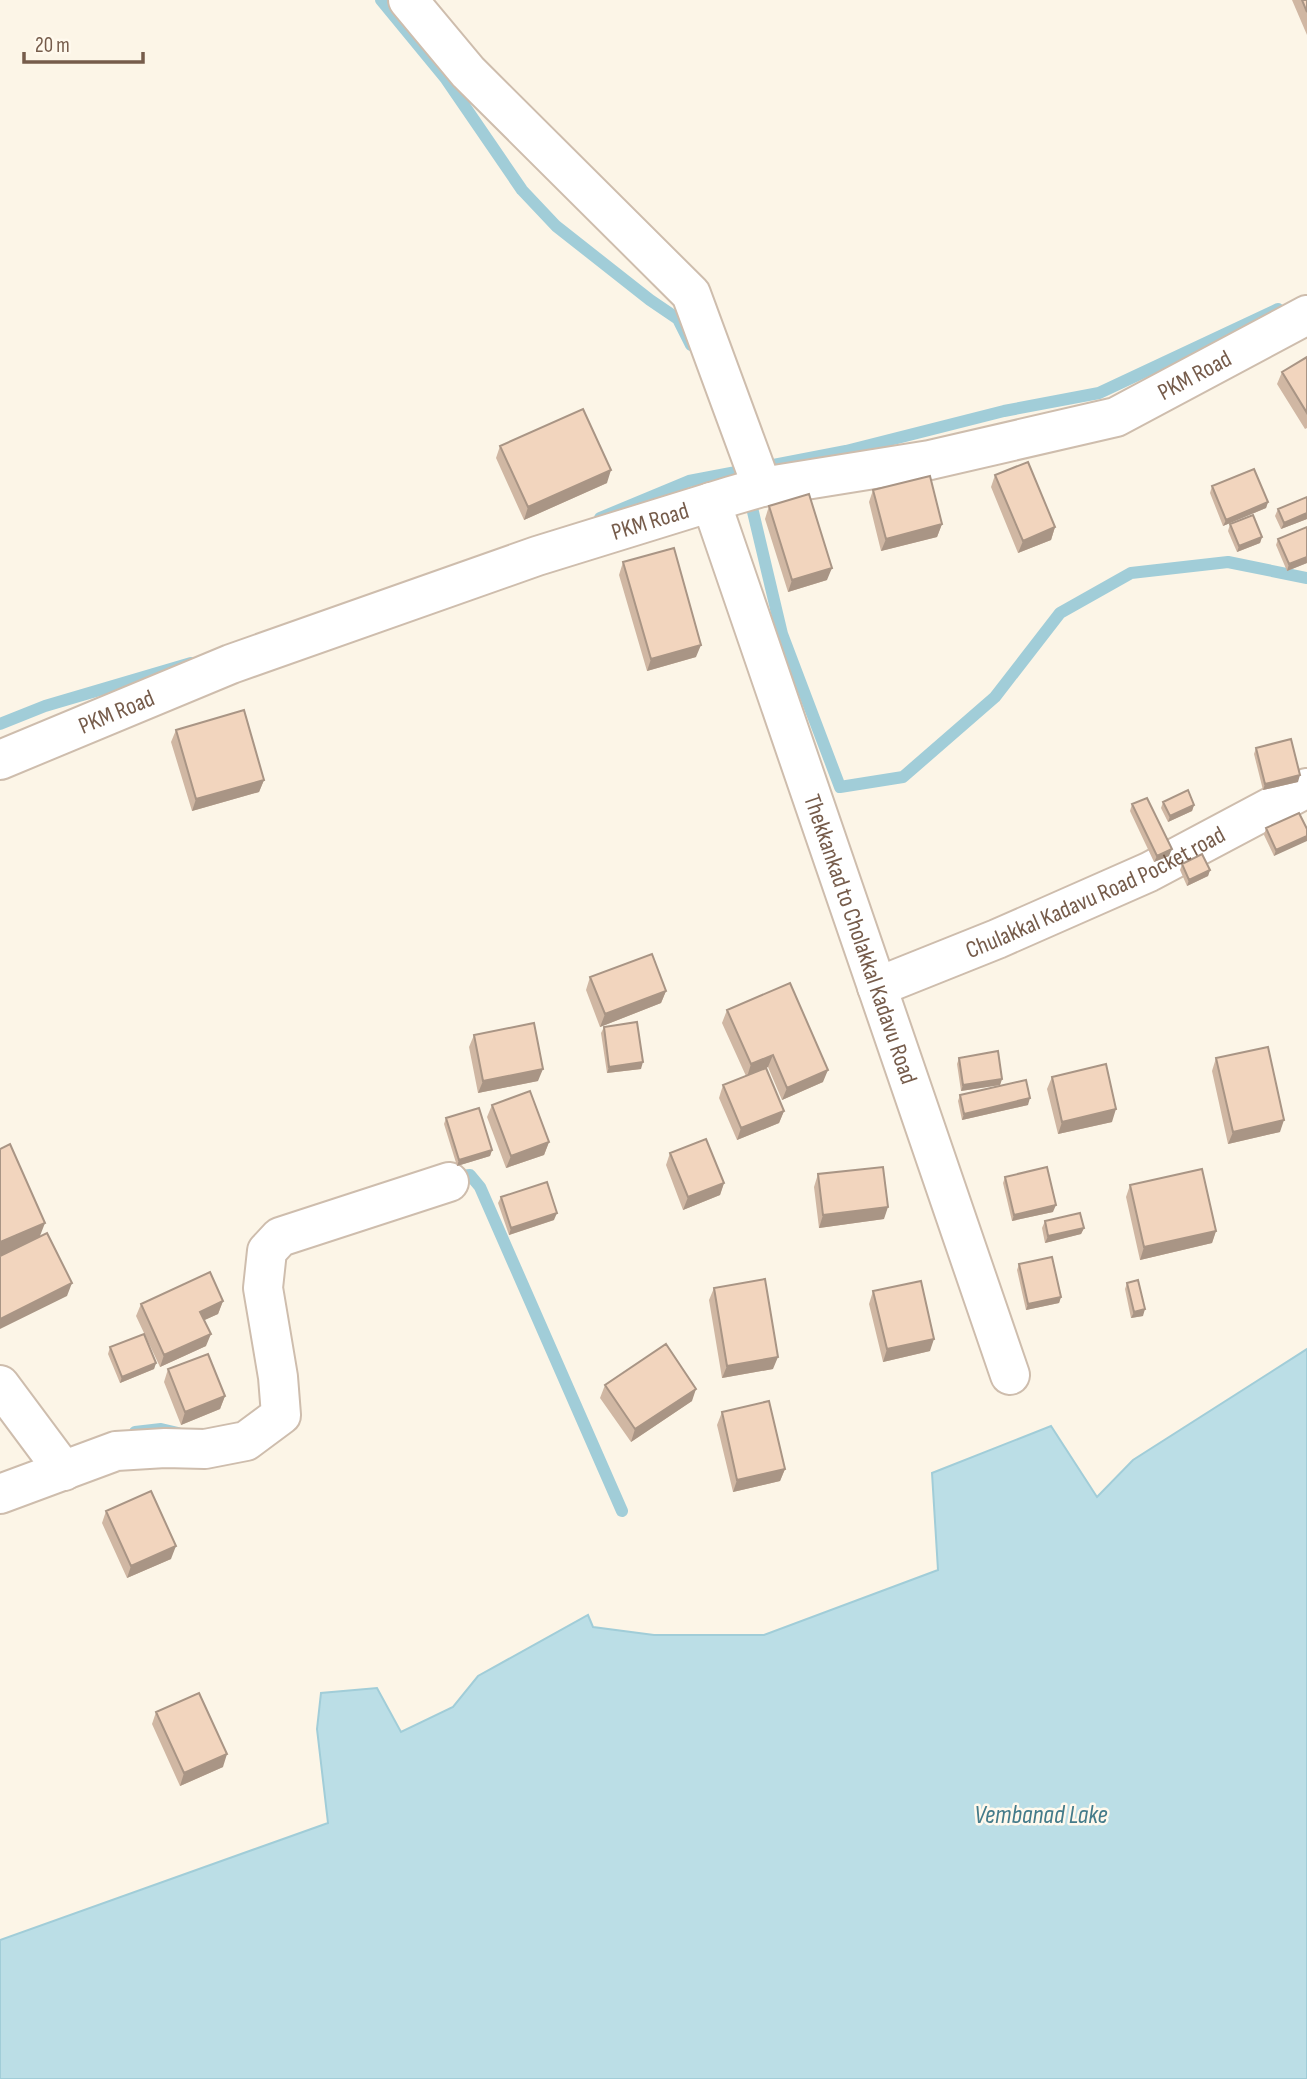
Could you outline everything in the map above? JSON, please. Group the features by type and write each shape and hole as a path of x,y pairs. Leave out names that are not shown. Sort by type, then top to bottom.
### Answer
{"street":[{"path":"408,0 468,72 691,294 762,487"},
{"name":"PKM Road","path":"0,760 231,664 537,556 711,502 762,487 930,460 1116,417 1307,315"},
{"name":"Thekkankad to Cholakkal Kadavu Road","path":"711,502 1010,1375"},
{"name":"Chulakkal Kadavu Road Pocket road","path":"877,987 997,939 1149,872 1307,788"},
{"path":"0,1494 116,1451 205,1449 246,1441 281,1415 278,1377 263,1288 267,1251 280,1237 449,1182"},
{"path":"0,1384 64,1471"}],"water":[{"name":"Vembanad Lake","path":"1307,1349 1307,2079 0,2079 0,1940 328,1823 317,1729 321,1693 377,1688 401,1732 453,1707 478,1676 588,1615 593,1627 654,1635 764,1635 938,1570 932,1473 1051,1426 1097,1497 1133,1460"}],"building":[{"path":"1307,357 1307,413 1282,372"},
{"path":"583,409 611,470 528,507 500,446"},
{"path":"1028,462 1055,527 1023,541 995,475"},
{"path":"1254,469 1268,502 1226,520 1212,486"},
{"path":"930,476 942,524 886,539 873,490"},
{"path":"809,494 832,568 792,580 769,506"},
{"path":"1307,497 1307,513 1284,523 1278,509"},
{"path":"1253,515 1262,537 1239,546 1230,524"},
{"path":"1307,527 1307,557 1289,564 1278,539"},
{"path":"674,548 701,645 651,659 623,562"},
{"path":"244,710 264,780 196,799 176,730"},
{"path":"1291,739 1300,775 1265,784 1256,748"},
{"path":"1188,790 1194,805 1170,816 1163,802"},
{"path":"1147,798 1172,849 1157,856 1132,804"},
{"path":"1299,813 1307,829 1307,836 1276,850 1266,828"},
{"path":"1202,854 1210,870 1189,880 1182,864"},
{"path":"652,954 666,991 605,1014 590,977"},
{"path":"790,983 828,1070 787,1088 773,1055 751,1064 727,1010"},
{"path":"637,1022 643,1062 609,1067 604,1027"},
{"path":"534,1023 543,1069 483,1081 474,1035"},
{"path":"1268,1047 1284,1120 1233,1132 1216,1058"},
{"path":"998,1051 1002,1079 963,1085 959,1058"},
{"path":"1106,1064 1116,1109 1062,1122 1052,1077"},
{"path":"766,1068 784,1111 741,1128 723,1085"},
{"path":"1026,1080 1030,1098 964,1114 960,1095"},
{"path":"530,1091 549,1142 511,1156 492,1105"},
{"path":"479,1108 492,1150 459,1160 446,1118"},
{"path":"706,1139 724,1183 688,1197 670,1153"},
{"path":"10,1144 45,1223 0,1242 0,1149"},
{"path":"883,1167 888,1207 823,1215 818,1174"},
{"path":"1047,1167 1056,1205 1014,1215 1005,1177"},
{"path":"1202,1169 1216,1231 1144,1247 1130,1185"},
{"path":"547,1182 557,1213 511,1228 501,1197"},
{"path":"1080,1213 1084,1228 1048,1236 1045,1221"},
{"path":"47,1233 72,1283 0,1319 0,1256"},
{"path":"1052,1257 1061,1297 1028,1304 1019,1264"},
{"path":"210,1272 223,1301 200,1312 211,1334 164,1355 141,1304"},
{"path":"765,1279 778,1357 727,1366 714,1288"},
{"path":"1138,1280 1145,1309 1134,1312 1127,1283"},
{"path":"921,1281 934,1339 887,1349 873,1291"},
{"path":"144,1334 156,1363 122,1377 110,1347"},
{"path":"666,1344 696,1389 635,1429 605,1385"},
{"path":"208,1354 225,1396 185,1412 168,1369"},
{"path":"769,1401 785,1469 737,1480 722,1412"},
{"path":"151,1491 176,1546 131,1566 106,1511"},
{"path":"199,1693 227,1754 184,1773 156,1712"}],"waterway":[{"path":"381,0 446,79 522,190 556,226 678,319 691,345"},
{"path":"600,518 689,481 846,451 1004,411 1099,393 1278,309"},
{"path":"749,495 782,634 840,787 903,777 995,697 1060,613 1131,573 1228,562 1307,578"},
{"path":"0,724 45,706 191,663"},
{"path":"451,1177 470,1175 480,1187 622,1511"},
{"path":"135,1432 161,1429 178,1433"}]}
